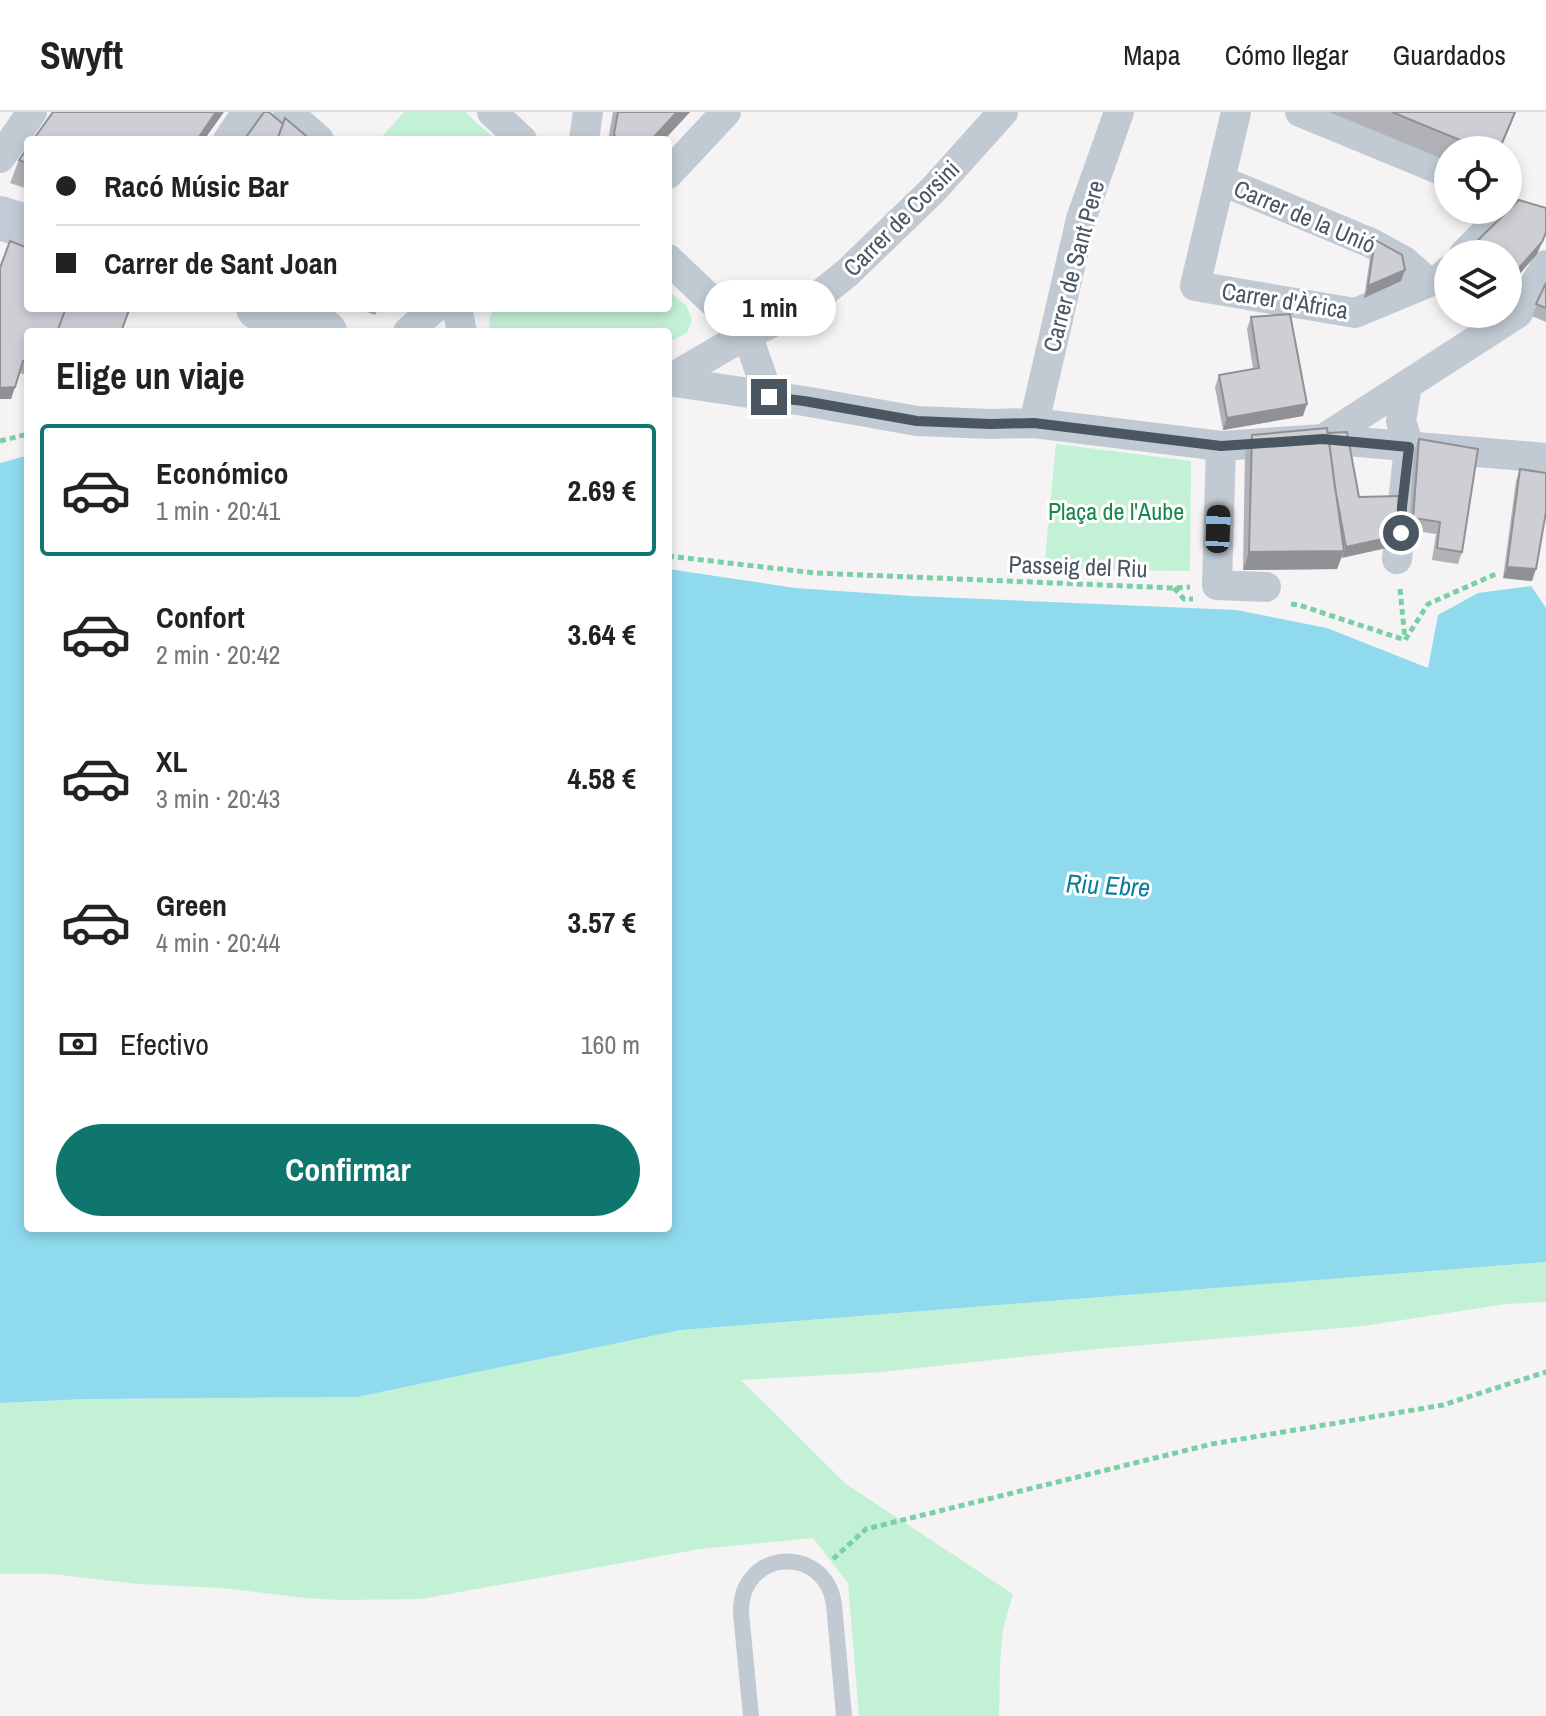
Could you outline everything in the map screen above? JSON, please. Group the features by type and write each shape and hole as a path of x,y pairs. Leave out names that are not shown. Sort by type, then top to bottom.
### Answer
{"street":[{"path":"0,158 32,112"},
{"path":"231,136 247,112"},
{"path":"288,112 315,136"},
{"path":"492,112 518,136"},
{"path":"585,136 588,112"},
{"path":"672,170 726,112"},
{"name":"Carrer de Corsini","path":"672,379 747,334 801,310 847,273 933,190 1003,112"},
{"name":"Carrer de Sant Pere","path":"1034,423 1081,219 1119,112"},
{"name":"Carrer d'Àfrica","path":"1236,112 1195,286 1355,313 1434,278"},
{"path":"1300,112 1434,167"},
{"name":"Carrer de la Unió","path":"1220,180 1371,243 1434,274"},
{"path":"0,218 24,226"},
{"path":"1479,240 1496,224"},
{"path":"672,263 747,334 769,397"},
{"path":"1323,439 1518,313 1546,265"},
{"path":"269,312 314,328"},
{"path":"412,328 430,312"},
{"path":"672,382 917,421 1034,423 1221,446 1323,439 1546,458"},
{"path":"1397,559 1409,447 1401,421 1407,386"},
{"path":"1221,446 1217,585 1273,595"}],"lane":[{"path":"751,1716 741,1602 745,1587 759,1571 778,1562 799,1562 809,1566 828,1584 833,1599 844,1716"}],"path":[{"path":"1,441 24,435"},
{"name":"Passeig del Riu","path":"672,556 815,573 1174,588 1184,599 1198,599"},
{"path":"1397,559 1405,640"},
{"path":"1405,640 1428,604 1498,573"},
{"path":"1273,595 1405,640"},
{"path":"818,1572 866,1529 1212,1444 1443,1405 1546,1372"}],"green space":[{"path":"404,112 465,112 492,136 383,136"},
{"path":"672,294 686,305 692,320 687,333 672,340 672,328 489,328 493,312 672,312"},
{"name":"Plaça de l'Aube","path":"1056,444 1191,461 1190,571 1044,569"},
{"path":"1546,1262 1546,1302 1506,1304 1364,1326 1086,1350 882,1372 741,1380 846,1484 1013,1594 1003,1629 999,1716 859,1716 848,1583 813,1538 700,1549 421,1599 305,1598 52,1574 0,1574 0,1403 86,1399 357,1397 681,1330"}],"water":[{"name":"Riu Ebre","path":"24,457 24,1232 672,1232 672,570 795,588 1236,610 1327,628 1428,668 1438,615 1478,593 1531,586 1546,608 1546,1262 681,1330 357,1397 86,1399 0,1403 0,463"}],"building":[{"path":"53,112 216,112 200,136 36,136"},
{"path":"264,112 269,112 283,124 278,136 247,136"},
{"path":"618,112 677,112 655,136 614,134"},
{"path":"1392,112 1515,112 1505,136 1450,136"},
{"path":"285,118 306,136 278,136"},
{"path":"1522,201 1546,208 1546,232 1542,242 1522,264 1522,240 1478,240 1494,224 1522,224"},
{"path":"1375,240 1402,255 1405,270 1368,286"},
{"path":"10,241 24,246 24,312 64,312 58,328 24,328 24,361 15,387 0,388 0,268"},
{"path":"1546,283 1546,308 1536,304"},
{"path":"64,312 128,312 122,328 58,328"},
{"path":"1290,314 1307,404 1227,418 1219,375 1259,368 1251,317"},
{"path":"1327,428 1344,551 1249,552 1252,435"},
{"path":"1347,432 1359,497 1399,496 1396,536 1346,547 1328,433"},
{"path":"1419,439 1478,449 1462,552 1437,548 1440,522 1413,518"},
{"path":"1520,469 1546,473 1546,512 1536,569 1507,567"}],"route":[{"path":"769,397 917,421 1034,423 1221,446 1323,439 1409,447 1401,533"}]}
